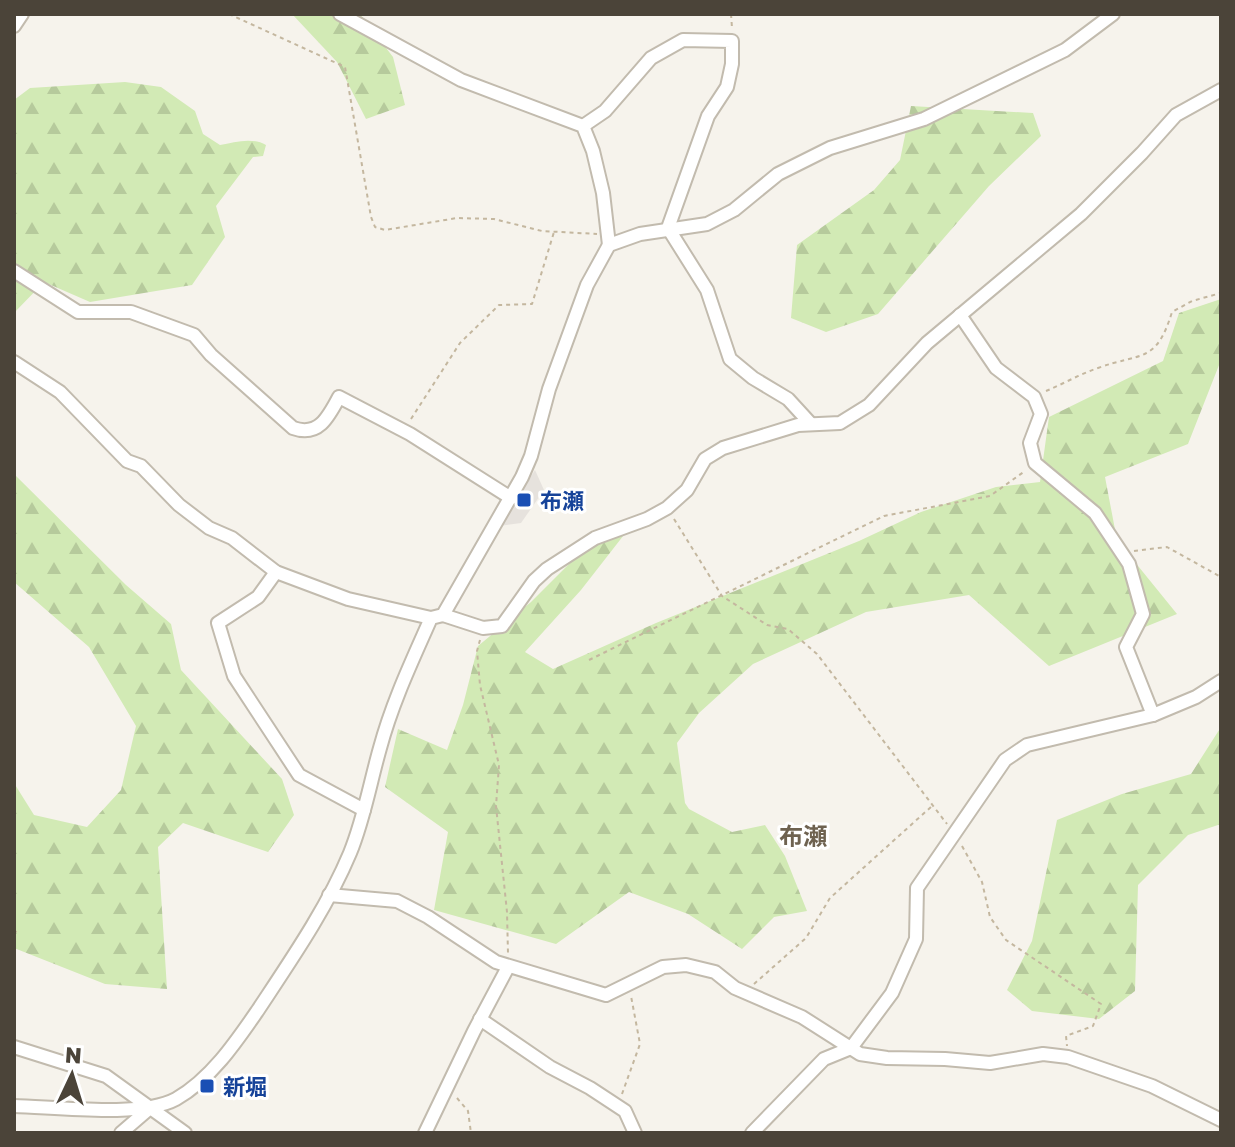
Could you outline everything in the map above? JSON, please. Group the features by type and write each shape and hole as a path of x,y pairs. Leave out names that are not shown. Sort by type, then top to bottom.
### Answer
{"street":[{"path":"14,26 22,14"},
{"path":"14,1106 150,1108 176,1099 217,1065 281,975 350,853 390,713 437,617 511,498 531,456 549,389 587,285 608,239 603,193 593,151 583,126 461,80 340,14"},
{"path":"608,239 707,224 734,210 778,174 830,148 924,119 1065,50 1113,14"},
{"path":"583,126 605,111 651,58 661,52 683,40 732,41 732,64 727,87 708,116 668,228"},
{"path":"14,362 60,392 127,461 141,466 179,505 209,528 232,538 276,572 348,599 483,628 502,626 534,581 547,569 595,538 647,519 667,508 687,490 705,459 723,448 810,423 840,423 869,405 927,343 1081,214 1176,115 1221,90"},
{"path":"668,228 707,290 730,359 753,378 788,399 810,423"},
{"path":"14,271 78,312 131,312 194,335 211,355 293,428 306,432 316,429 339,397 404,430 511,498"},
{"path":"960,315 996,368 1034,397 1041,414 1030,443 1035,463 1095,513 1129,564 1143,614 1126,647 1153,715"},
{"path":"276,572 258,597 218,623 234,676 299,775 364,810"},
{"path":"752,1133 824,1059 851,1048 892,993 916,939 917,888 1005,760 1027,745 1153,715 1196,697 1221,681"},
{"path":"329,895 397,901 428,917 496,962 606,995 663,967 686,965 715,972 744,992 802,1017 860,1054 990,1063 1043,1054 1068,1057 1152,1086 1221,1120"},
{"path":"425,1133 508,967"},
{"path":"480,1019 550,1067 625,1111 635,1133"},
{"path":"14,1047 106,1076 185,1133"},
{"path":"121,1133 150,1108"}],"path":[{"path":"229,14 345,67 375,227 385,230 457,218 494,219 608,239"},
{"path":"731,14 732,41"},
{"path":"404,430 460,343 499,305 532,304 555,231"},
{"path":"1034,397 1097,368 1148,353 1164,338 1172,312 1192,301 1221,293"},
{"path":"589,660 884,516 990,496 1035,463"},
{"path":"667,508 722,596 767,625 788,629 817,654 954,833 982,882 990,917 1006,940 1101,1004 1093,1026 1066,1036 1068,1057"},
{"path":"1122,553 1167,547 1221,577"},
{"path":"483,628 477,651 480,685 499,765 496,806 507,912 508,967"},
{"path":"744,992 806,938 830,898 933,805"},
{"path":"14,934 17,930"},
{"path":"618,1107 640,1044 629,984"},
{"path":"447,1086 468,1111 471,1133"}],"shaded area":[{"path":"535,470 544,490 521,523 499,526"}],"green space":[{"path":"292,14 360,14 393,57 405,105 366,119 337,62"},
{"path":"125,82 161,87 195,111 203,134 220,145 249,141 266,145 263,156 253,157 216,206 225,237 192,285 90,302 44,282 14,313 14,100 30,88"},
{"path":"911,106 1033,113 1041,136 989,186 878,314 826,332 791,318 797,245 874,190 900,160"},
{"path":"1221,299 1221,360 1188,444 1105,477 1117,540 1177,614 1049,666 969,595 866,612 753,664 699,713 677,743 685,803 689,809 732,832 765,825 785,856 807,911 774,917 742,949 688,914 629,892 556,944 434,910 448,832 385,787 398,729 447,750 463,705 478,646 531,602 573,560 620,525 627,531 581,590 525,652 553,669 921,512 996,487 1040,482 1049,417 1163,361 1179,313"},
{"path":"14,474 126,585 171,624 181,670 282,779 294,815 268,852 183,823 158,847 167,989 105,984 14,948 14,783 34,815 87,827 121,790 136,726 89,647 14,582"},
{"path":"1221,727 1221,824 1188,835 1138,885 1135,991 1099,1019 1032,1011 1007,990 1032,941 1057,820 1122,794 1191,774"}],"place":[{"name":"布瀬","path":"524,500"},
{"name":"新堀","path":"207,1086"}],"district":[{"name":"布瀬","path":"803,835"}]}
